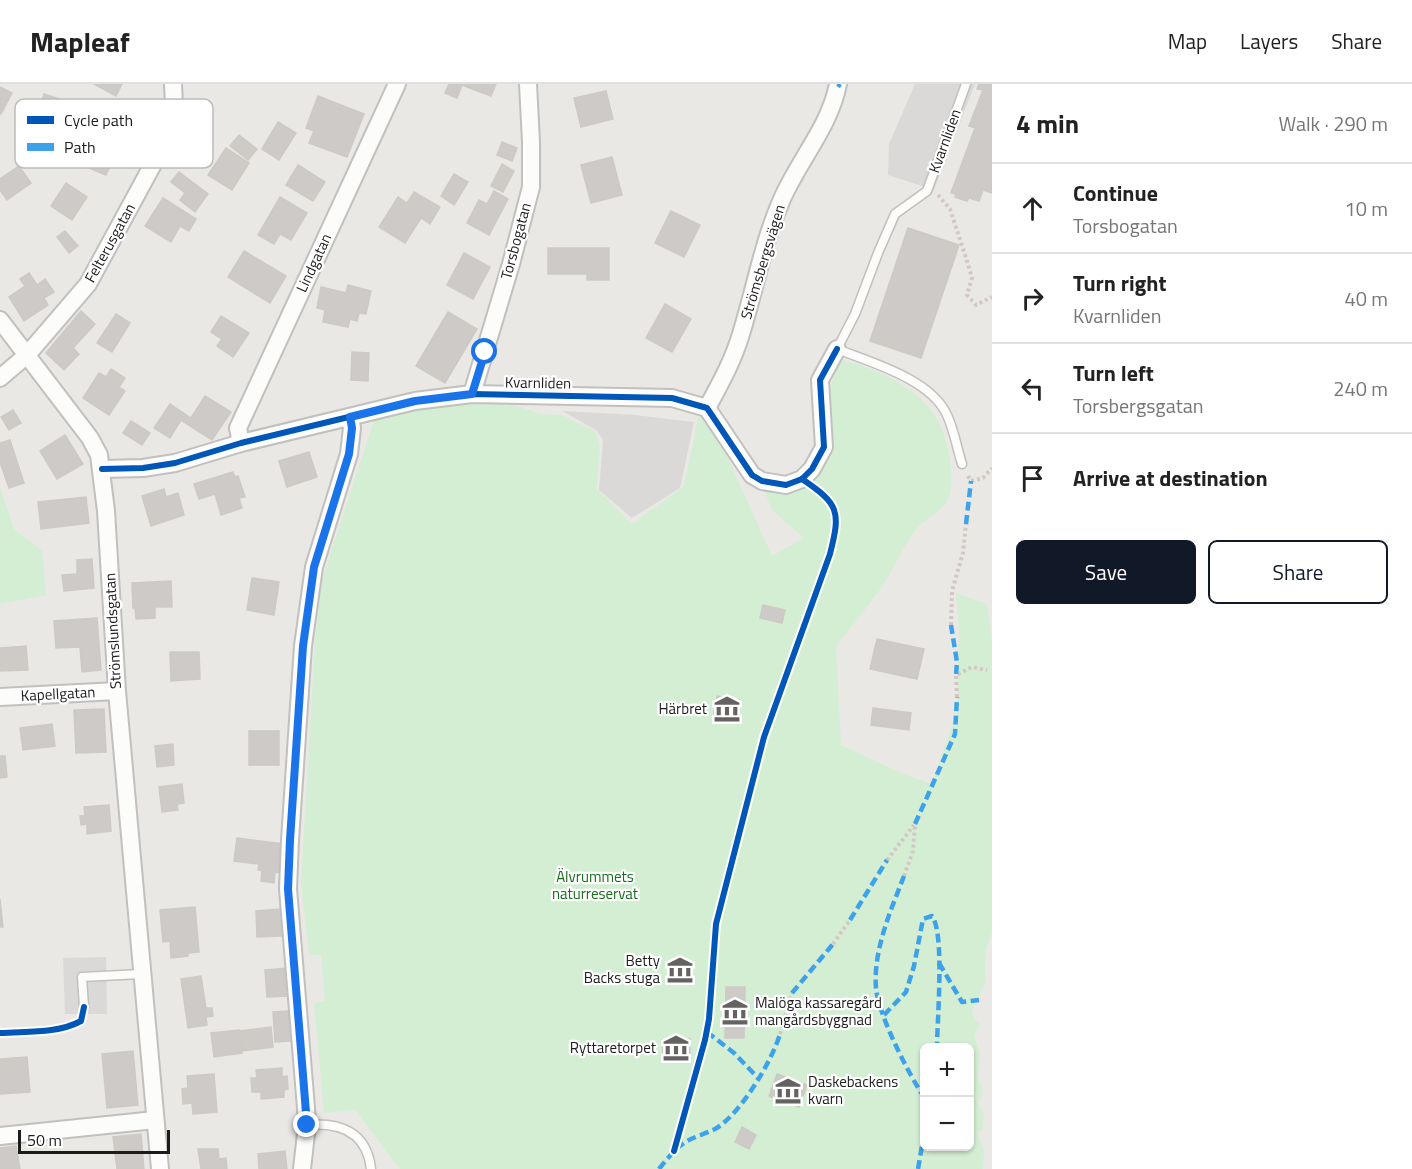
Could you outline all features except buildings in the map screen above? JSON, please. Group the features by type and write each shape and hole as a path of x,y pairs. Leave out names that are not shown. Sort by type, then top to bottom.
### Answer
{"street":[{"name":"Lindgatan","path":"241,443 238,428 397,84"},
{"name":"Torsbogatan","path":"472,394 508,275 531,187 528,84"},
{"name":"Strömsbergsvägen","path":"707,408 725,375 741,335 772,224 783,197 832,106 838,84"},
{"name":"Felterusgatan","path":"0,378 27,355 88,284 151,168"},
{"name":"Strömslundsgatan","path":"0,320 90,438 99,455 102,469 117,691 159,1169"},
{"name":"Kvarnliden","path":"102,469 143,468 175,463 241,443 415,401 472,394 672,398 707,408 752,475 762,481 786,485 802,479 812,469 824,447 820,380 837,349"},
{"path":"302,1169 307,1125 288,889 290,840 303,646 314,567 349,454 352,428 350,417"},
{"name":"Kapellgatan","path":"0,697 117,691"},
{"path":"0,1136 155,1120"}],"lane":[{"name":"Kvarnliden","path":"837,349 855,314 878,253 896,214 927,191 966,84"},
{"path":"837,349 900,375 921,386 935,398 947,413 962,464"},
{"path":"84,1007 82,976 141,974"},
{"path":"307,1125 334,1125 347,1130 360,1140 368,1151 371,1169"}],"path":[{"path":"927,191 940,196 950,208 972,278 967,295 976,305 992,297"},
{"path":"971,481 983,478 992,468"},
{"path":"951,625 952,591 963,553 966,524"},
{"path":"957,697 956,675 972,667 987,670"},
{"path":"887,860 915,824 913,851 904,876"},
{"path":"833,944 850,920"},
{"path":"780,1034 792,993"}],"green space":[{"name":"Älvrummets naturreservat","path":"840,359 897,381 913,392 937,420 945,438 951,478 947,501 920,525 904,547 881,588 836,646 841,745 901,773 932,784 957,711 959,632 956,593 987,604 992,640 992,932 985,953 985,983 972,1011 975,1020 981,1025 974,1035 980,1052 978,1076 983,1092 978,1103 983,1112 983,1129 978,1133 984,1151 983,1169 400,1169 355,1110 324,1113 314,1003 325,1001 321,955 309,955 301,884 315,641 322,580 376,414 430,404 511,404 541,414 562,415 595,431 600,445 597,489 632,524 684,486 699,414 714,430 722,445 772,556 804,538 772,510 762,485 807,483 821,473 829,458 827,439 831,388 835,369"},
{"path":"0,487 14,529 42,551 46,595 0,604"}],"shaded area":[{"path":"915,84 975,84 934,190 888,175 889,144"},
{"path":"562,411 635,415 694,422 680,488 632,518 599,490 603,440 596,430"},
{"path":"106,957 107,1014 65,1014 63,958"}],"marked path":[{"path":"966,524 971,481"},
{"path":"951,625 957,662 956,675"},
{"path":"915,824 955,734 957,697"},
{"path":"850,920 887,860"},
{"path":"904,876 880,945 876,988 888,1028 920,1090"},
{"path":"884,1015 906,992 914,966 923,919 932,916 936,925 939,958 937,1043"},
{"path":"792,993 833,944"},
{"path":"939,963 962,1002 979,1000"},
{"path":"707,1032 734,1053 759,1079"},
{"path":"659,1169 680,1146 715,1129 735,1112 763,1072 780,1034"},
{"path":"918,1169 921,1151"}],"cycle path":[{"path":"102,469 143,468 175,463 241,443 415,401 472,394 672,398 707,408 752,475 762,481 786,485 802,479 812,469 824,447 820,380 837,349"},
{"path":"674,1151 709,1019 716,924 764,737 830,554 833,539 836,518 830,502 802,479"},
{"path":"0,1033 41,1031 72,1025 81,1021 84,1007"}],"place":[{"name":"Härbret","path":"727,709"},
{"name":"Betty Backs stuga","path":"680,970"},
{"name":"Malöga kassaregård mangårdsbyggnad","path":"735,1012"},
{"name":"Ryttaretorpet","path":"676,1048"},
{"name":"Daskebackens kvarn","path":"788,1091"}],"route":[{"path":"307,1125 288,889 303,646 314,567 349,454 352,428 350,417 415,401 472,394 485,352"}]}
